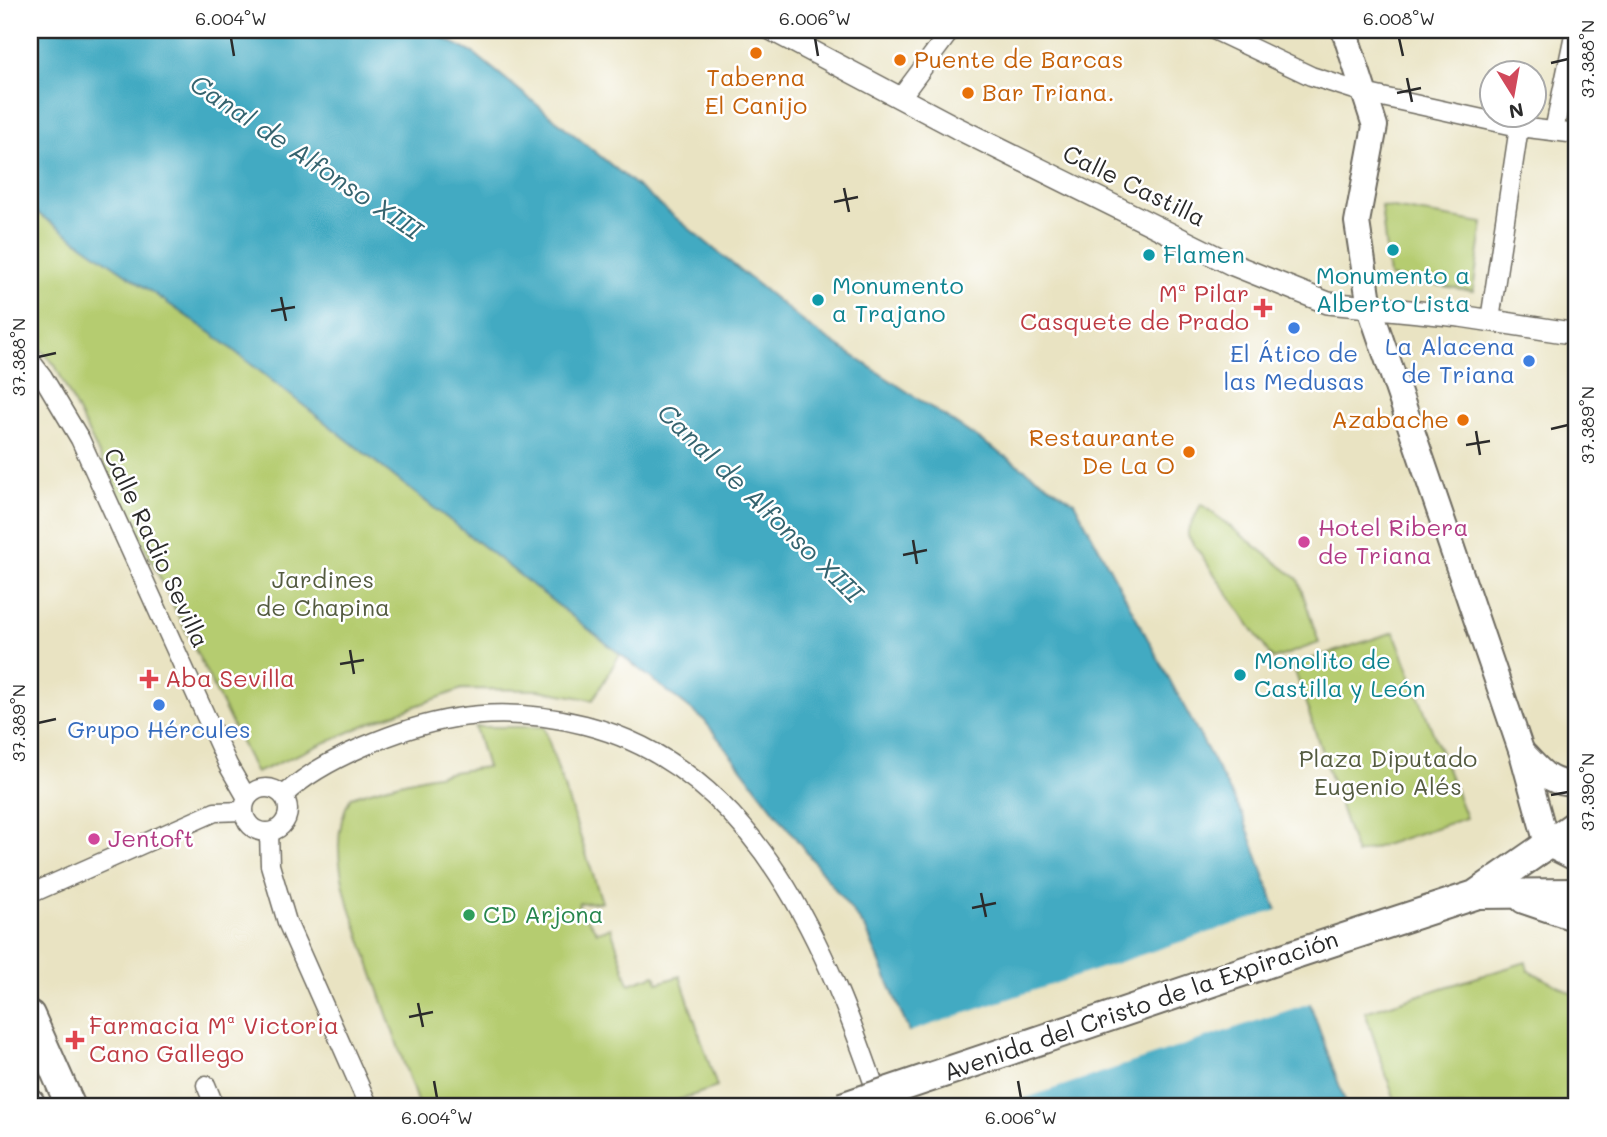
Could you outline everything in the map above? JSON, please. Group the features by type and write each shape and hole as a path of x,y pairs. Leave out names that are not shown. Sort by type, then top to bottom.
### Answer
{"main road":[{"path":"1344,30 1375,126 1357,222 1370,308 1522,752 1547,844 1577,859"},
{"path":"1522,752 1544,775 1560,784 1577,784"},
{"path":"1475,895 1577,824"},
{"path":"1508,893 1577,917"},
{"path":"1475,895 1577,893"},
{"name":"Avenida del Cristo de la Expiración","path":"842,1107 1475,895"},
{"path":"30,1015 71,1107"}],"street":[{"name":"Calle Castilla","path":"772,30 957,128 1231,264 1328,303 1490,320 1577,334"},
{"path":"901,97 951,30"},
{"path":"1214,30 1311,76 1364,93 1478,118"},
{"path":"1554,131 1576,30"},
{"path":"1490,320 1519,130"},
{"path":"1545,130 1577,134"},
{"name":"Calle Radio Sevilla","path":"30,360 80,439 245,805"},
{"path":"283,796 299,780 362,748 426,725 469,716 502,713 536,715 603,730 634,743 697,780 723,804 760,850 812,931 836,980 881,1107"},
{"path":"30,894 215,811 245,805 257,789 271,789 283,796 288,809 285,822 269,833 254,830 249,825 245,805"},
{"path":"269,833 270,865 283,911 369,1107"},
{"path":"206,1085 215,1107"}],"green space":[{"path":"1381,206 1483,223 1473,291 1389,277"},
{"name":"Jardines de Chapina","path":"30,208 214,335 620,654 593,700 539,690 462,689 372,722 256,773 55,365 30,338"},
{"path":"1201,504 1298,579 1319,643 1273,659 1188,536"},
{"name":"Plaza Diputado Eugenio Alés","path":"1394,632 1466,818 1356,854 1293,665"},
{"name":"CD Arjona","path":"475,727 544,727 602,902 578,905 597,932 611,928 629,984 655,975 658,983 680,976 717,1087 658,1107 419,1107 347,899 341,873 339,834 351,797 418,779 487,767"},
{"path":"1526,962 1528,970 1577,996 1577,1107 1397,1107 1365,1012"}],"water":[{"name":"Canal de Alfonso XIII","path":"30,30 428,30 475,54 811,328 1074,502 1243,816 1347,1107 934,1107 920,1058 866,929 704,720 214,335 30,208"}],"pier":[{"path":"1280,909 1313,1002 999,1107 930,1107 917,1059 906,1033"}],"place":[{"name":"Taberna El Canijo","path":"756,53"},
{"name":"Puente de Barcas","path":"900,60"},
{"name":"Bar Triana.","path":"968,93"},
{"name":"Monumento a Alberto Lista","path":"1393,250"},
{"name":"Flamen","path":"1149,255"},
{"name":"Monumento a Trajano","path":"818,300"},
{"name":"Mª Pilar Casquete de Prado","path":"1263,308"},
{"name":"El Ático de las Medusas","path":"1294,328"},
{"name":"La Alacena de Triana","path":"1529,361"},
{"name":"Azabache","path":"1463,420"},
{"name":"Restaurante De La O","path":"1189,452"},
{"name":"Hotel Ribera de Triana","path":"1304,542"},
{"name":"Monolito de Castilla y León","path":"1240,675"},
{"name":"Aba Sevilla","path":"149,679"},
{"name":"Grupo Hércules","path":"159,705"},
{"name":"Jentoft","path":"94,839"},
{"name":"CD Arjona","path":"469,915"},
{"name":"Farmacia Mª Victoria Cano Gallego","path":"75,1040"}]}
